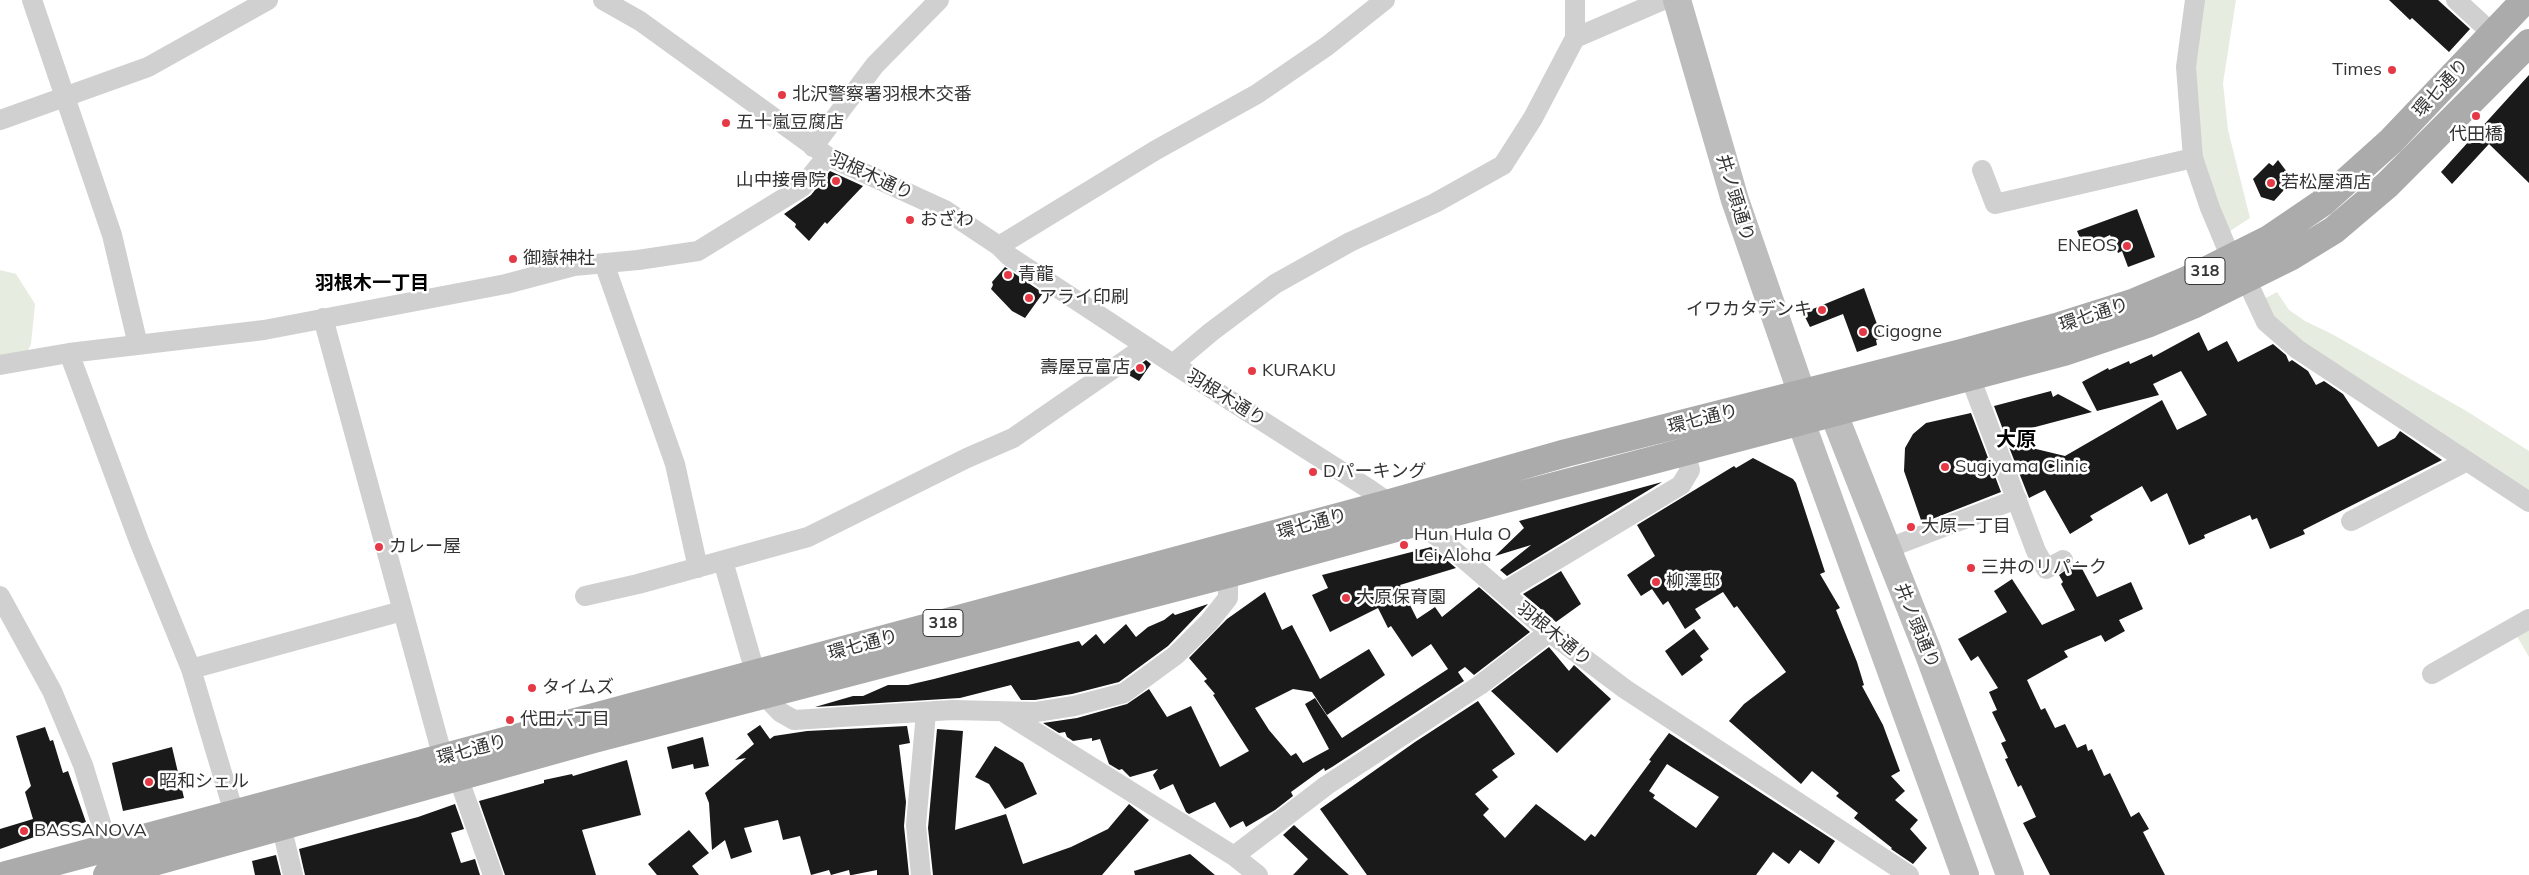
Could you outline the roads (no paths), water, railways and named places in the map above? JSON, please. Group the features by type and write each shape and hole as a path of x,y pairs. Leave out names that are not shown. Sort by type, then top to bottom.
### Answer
{"main road":[{"name":"井ノ頭通り","path":"1677,0 1735,200 1802,394 1801,422 1965,875"},
{"name":"環七通り","path":"759,683 1228,574 2064,352 2147,324 2238,269 2268,239 2322,203 2392,140 2525,0"},
{"name":"環七通り","path":"6,875 234,813 450,767 759,683 1566,453 1802,394 2064,324 2135,302 2185,281 2290,257 2334,230 2387,185 2526,53"},
{"path":"1802,394 1833,412"},
{"name":"井ノ頭通り","path":"1833,412 1906,597 2010,875"},
{"path":"1894,680 1884,603 1889,593 1894,592 1906,597"},
{"name":"環七通り","path":"108,875 281,825 450,767"}],"street":[{"path":"32,0 112,235 138,345"},
{"path":"0,120 148,67 268,0"},
{"name":"羽根木通り","path":"603,0 640,21 820,152 945,210 999,246 1009,256 1173,364 1390,503 1418,522 1549,632 1625,689 1687,732 1832,822 1910,875"},
{"path":"0,365 69,353 264,330 506,284 574,266 698,251 802,187 820,152 875,65 938,0"},
{"path":"999,246 1156,150 1257,94 1327,46 1385,0"},
{"path":"1173,364 1211,332 1275,284 1350,242 1435,203 1503,164 1533,118 1575,38 1575,0"},
{"path":"1575,38 1663,0"},
{"path":"2195,0 2186,67 2193,158 2210,208 2238,269 2266,322 2305,354 2465,462 2529,502"},
{"path":"2456,0 2493,34"},
{"path":"1982,170 1995,204 2193,158"},
{"path":"604,263 675,464 698,568"},
{"path":"323,318 402,611 450,767 493,875"},
{"path":"584,596 698,568 808,537 967,458 1013,438 1146,346"},
{"path":"69,353 139,541 191,669 234,813"},
{"path":"1970,377 2036,551 2046,569 2063,560"},
{"path":"1503,592 1681,485 1690,470 1685,452"},
{"path":"2351,521 2465,462"},
{"path":"1886,549 2016,499"},
{"path":"723,561 759,683 780,712 794,720 952,710 1005,713 1036,712 1074,706 1124,693 1176,654 1209,622 1228,598 1228,574"},
{"path":"0,596 56,700 83,764 108,846"},
{"path":"191,669 402,611"},
{"path":"2432,674 2529,619"},
{"path":"1234,856 1326,785 1480,685 1549,632"},
{"path":"921,875 916,825 926,713"},
{"path":"1005,713 1234,856 1258,875"},
{"path":"281,825 293,875"}],"place":[{"name":"Times","path":"2392,70"},
{"name":"北沢警察署羽根木交番","path":"782,95"},
{"name":"代田橋","path":"2476,116"},
{"name":"五十嵐豆腐店","path":"726,123"},
{"name":"山中接骨院","path":"836,181"},
{"name":"若松屋酒店","path":"2271,183"},
{"name":"おざわ","path":"910,220"},
{"name":"ENEOS","path":"2127,246"},
{"name":"御嶽神社","path":"513,259"},
{"name":"青龍","path":"1008,275"},
{"name":"アライ印刷","path":"1029,298"},
{"name":"イワカタデンキ","path":"1822,310"},
{"name":"Cigogne","path":"1863,332"},
{"name":"壽屋豆富店","path":"1140,368"},
{"name":"KURAKU","path":"1252,371"},
{"name":"Sugiyama Clinic","path":"1945,467"},
{"name":"Dパーキング","path":"1313,472"},
{"name":"大原一丁目","path":"1911,527"},
{"name":"Hun Hula O Lei Aloha","path":"1404,545"},
{"name":"カレー屋","path":"379,547"},
{"name":"三井のリパーク","path":"1971,568"},
{"name":"柳澤邸","path":"1656,582"},
{"name":"大原保育園","path":"1346,598"},
{"name":"タイムズ","path":"532,688"},
{"name":"代田六丁目","path":"510,720"},
{"name":"昭和シェル","path":"149,782"},
{"name":"BASSANOVA","path":"24,831"}],"district":[{"name":"羽根木一丁目","path":"372,283"},
{"name":"大原","path":"2016,440"}]}
